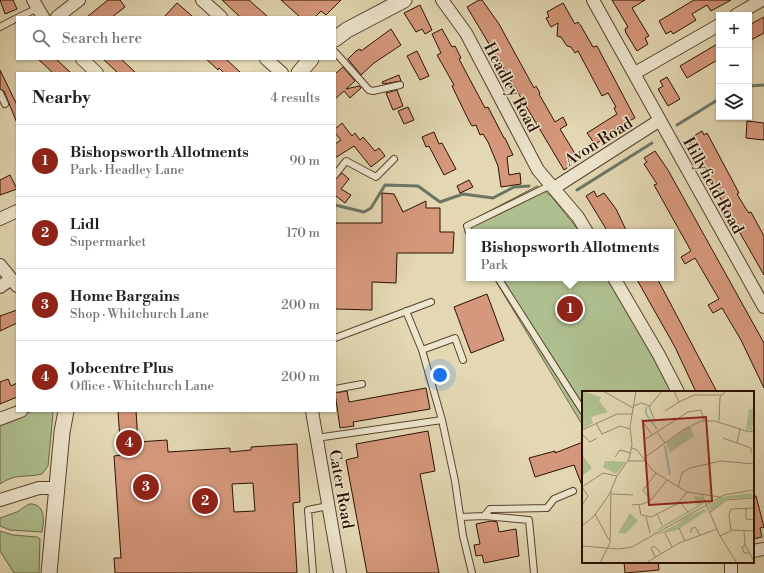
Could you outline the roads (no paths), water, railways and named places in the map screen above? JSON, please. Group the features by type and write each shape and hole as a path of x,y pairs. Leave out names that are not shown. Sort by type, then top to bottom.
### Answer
{"street":[{"path":"58,16 79,0"},
{"path":"202,0 219,16"},
{"path":"336,38 347,30 404,0"},
{"name":"Headley Road","path":"442,0 466,34 538,170 578,217 585,229"},
{"name":"Hillyfield Road","path":"593,0 764,307"},
{"path":"741,12 762,0"},
{"path":"635,73 716,27"},
{"path":"83,60 96,72"},
{"path":"267,60 281,72"},
{"path":"300,72 311,60"},
{"name":"Avon Road","path":"552,187 660,120"},
{"path":"0,219 16,211"},
{"path":"0,265 14,283 0,287"},
{"path":"616,281 659,355 677,391"},
{"path":"0,419 18,412"},
{"path":"49,573 56,488 66,412"},
{"name":"Cater Road","path":"312,412 340,573"},
{"path":"0,500 39,488 56,488"},
{"path":"754,551 764,549"},
{"path":"730,573 731,563"}],"lane":[{"path":"22,16 38,8"},
{"path":"0,26 16,19"},
{"path":"336,53 369,90 373,91 400,85"},
{"path":"0,93 5,104"},
{"path":"336,174 346,161 376,177 394,159"},
{"path":"468,229 467,226 552,187"},
{"path":"500,281 582,409"},
{"path":"336,338 431,302"},
{"path":"406,311 422,350 442,420 456,481 463,536 472,573"},
{"path":"422,350 455,338 463,360"},
{"path":"336,389 362,384"},
{"path":"316,438 442,420"},
{"path":"484,516 490,509 547,508 554,499 573,491"},
{"path":"314,573 308,510 328,506"},
{"path":"461,517 484,516 529,520 534,573"}],"waterway":[{"path":"752,86 764,85"},
{"path":"677,125 716,101"},
{"path":"577,190 652,143"},
{"path":"336,205 364,212 371,208 385,185 418,186 440,202 463,194 493,198 514,187 529,186"}],"place":[{"name":"Bishopsworth Allotments","path":"570,309"},
{"name":"Jobcentre Plus","path":"129,443"},
{"name":"Home Bargains","path":"146,487"},
{"name":"Lidl","path":"205,501"}]}
